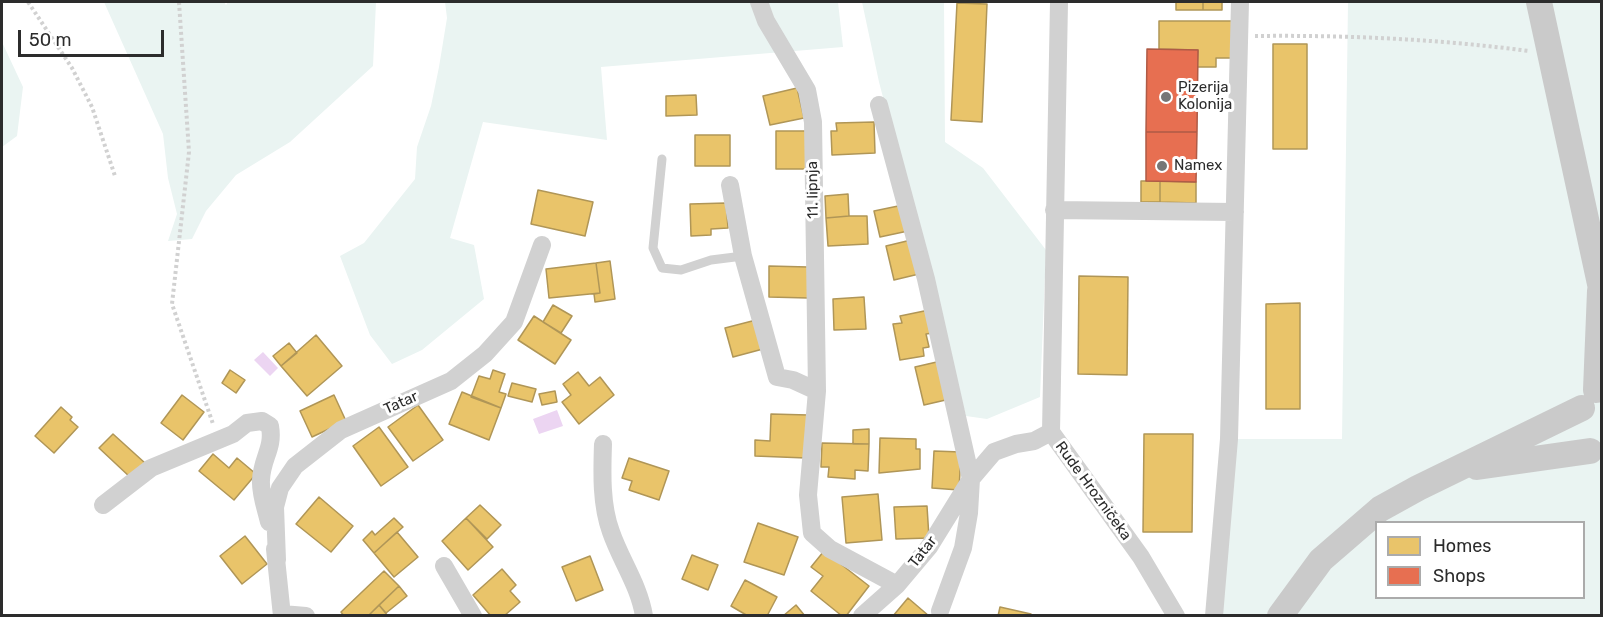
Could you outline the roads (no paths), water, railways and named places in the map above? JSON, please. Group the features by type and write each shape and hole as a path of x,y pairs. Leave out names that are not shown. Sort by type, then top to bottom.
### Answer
{"street":[{"name":"11. lipnja","path":"759,2 766,21 807,90 813,122 817,391 808,495 812,533 830,549 897,585"},
{"name":"Rude Hrozničeka","path":"1059,2 1051,432 1141,556 1176,615"},
{"path":"1214,615 1229,439 1240,2"},
{"path":"1539,2 1548,53 1601,292 1593,396 1578,423 1581,438 1596,455"},
{"path":"879,105 926,279 971,479"},
{"path":"730,185 743,256 777,377 793,380 817,391"},
{"path":"1054,210 1235,212"},
{"name":"Tatar","path":"306,615 282,615 277,560 275,507 280,488 294,466 342,430 451,381 485,354 514,322 542,245"},
{"path":"1280,615 1320,560 1380,509 1418,488 1459,470 1593,396"},
{"name":"Tatar","path":"103,505 151,468 233,434 248,423 262,421 270,426 273,442 264,457 261,482 277,560"},
{"name":"Tatar","path":"862,615 897,585 929,547 971,479 994,452 1016,444 1034,441 1051,432"},
{"path":"603,444 601,478 611,532 634,580 644,615"},
{"path":"1459,470 1596,455"},
{"name":"Tatar","path":"940,611 963,548 971,479"},
{"path":"444,566 473,615"}],"lane":[{"path":"662,159 653,248 662,268 681,270 711,260 743,256"}],"place":[{"name":"Pizerija Kolonija","path":"1166,97"},
{"name":"Namex","path":"1162,166"}]}
